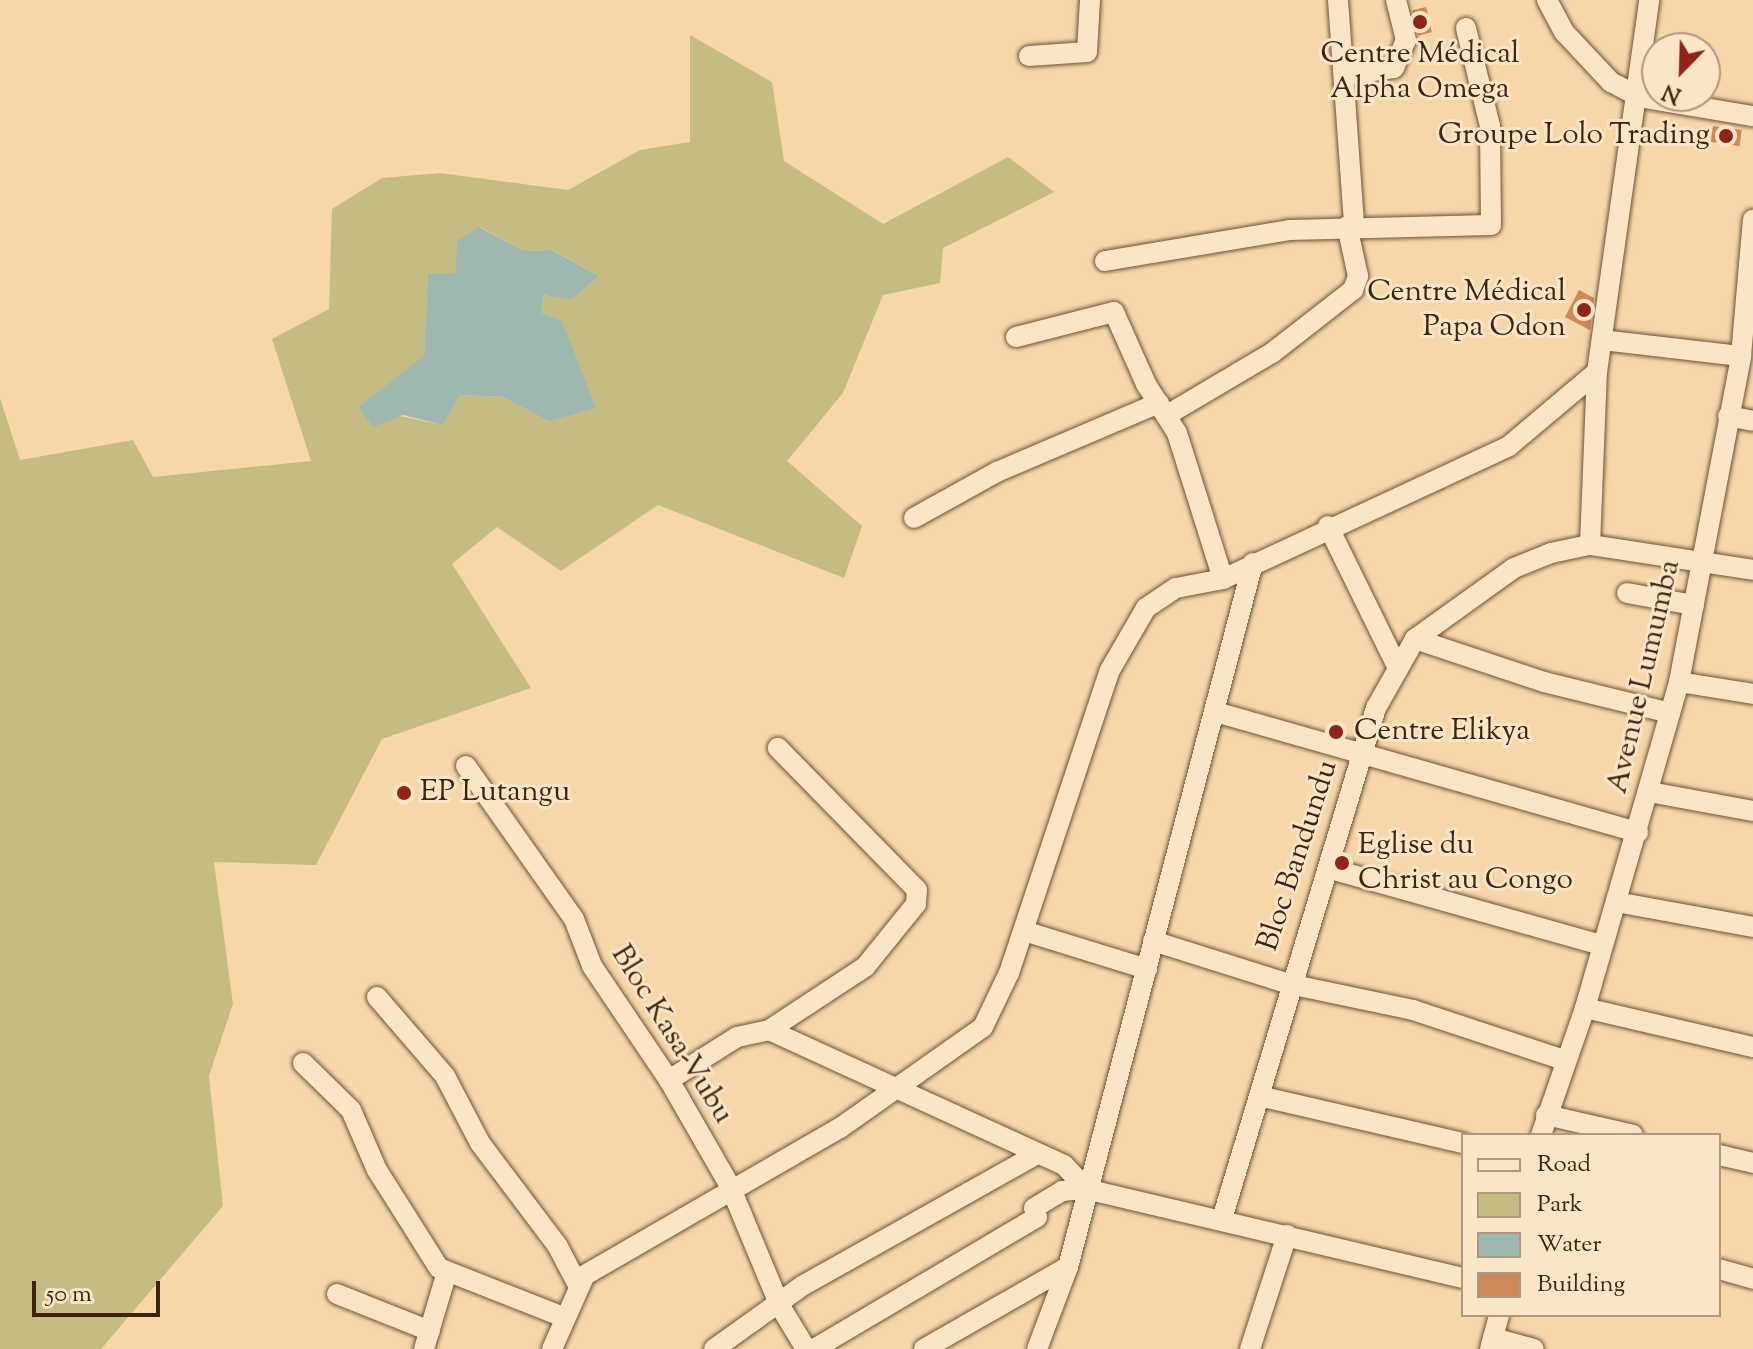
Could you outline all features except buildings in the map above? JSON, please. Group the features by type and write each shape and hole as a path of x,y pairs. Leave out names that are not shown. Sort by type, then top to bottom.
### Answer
{"street":[{"path":"1029,56 1087,52 1090,0"},
{"path":"914,518 997,472 1163,409 1272,353 1353,290 1358,276 1351,226 1345,75 1338,0"},
{"path":"1345,75 1394,68 1406,40 1396,0"},
{"path":"1547,0 1587,58 1611,82 1639,97 1753,116"},
{"path":"1590,545 1597,372 1639,97 1649,0"},
{"path":"1105,261 1351,226 1491,225 1495,175 1490,126 1466,28"},
{"name":"Avenue Lumumba","path":"1542,1133 1564,1060 1585,1008 1679,682 1741,356 1751,282 1753,220"},
{"path":"1016,337 1114,312 1189,465 1223,579"},
{"path":"1602,340 1741,356"},
{"path":"552,1349 561,1316 585,1275 730,1186 903,1086 983,1027 1024,931 1110,670 1146,608 1176,588 1223,579 1328,526 1509,446 1597,372"},
{"path":"1728,416 1753,421"},
{"path":"1328,526 1396,664"},
{"name":"Bloc Bandundu","path":"1222,1219 1289,984 1331,869 1362,756 1396,664 1415,639 1514,568 1590,545 1753,570"},
{"path":"1020,1349 1039,1342 1068,1267 1086,1189 1216,712 1253,563"},
{"path":"1627,593 1694,605"},
{"path":"1415,639 1544,682 1670,713"},
{"path":"1679,682 1753,694"},
{"path":"1216,712 1638,832"},
{"path":"669,1080 737,1037 769,1030 865,967 916,904 917,890 778,748"},
{"name":"Bloc Kasa-Vubu","path":"466,766 574,919 592,966 669,1080 730,1186 780,1306 806,1349"},
{"path":"1649,792 1753,811"},
{"path":"1331,869 1602,945"},
{"path":"1616,902 1753,927"},
{"path":"1024,931 1147,969"},
{"path":"1153,941 1289,984 1413,1010 1564,1060"},
{"path":"377,997 445,1076 480,1143 557,1245 578,1285"},
{"path":"1585,1008 1753,1047"},
{"path":"769,1030 903,1086 1064,1165 1086,1189"},
{"path":"303,1063 351,1110 377,1170 447,1272 561,1316"},
{"path":"1259,1096 1461,1143"},
{"path":"1546,1115 1624,1133"},
{"path":"714,1349 824,1273 1037,1154"},
{"path":"1721,1155 1753,1163"},
{"path":"814,1349 1037,1217 1034,1208 1062,1191 1086,1189 1461,1278"},
{"path":"1250,1349 1287,1235"},
{"path":"924,1349 1068,1267"},
{"path":"1721,1270 1753,1279"},
{"path":"337,1294 427,1340 447,1272"},
{"path":"1498,1317 1491,1343 1534,1349"}],"green space":[{"path":"690,35 772,82 784,161 883,224 1008,157 1054,192 943,248 940,283 883,295 843,393 787,461 862,526 844,578 658,505 561,571 497,527 452,564 531,688 382,739 316,865 214,862 233,1004 209,1076 223,1206 101,1349 0,1349 0,398 20,460 133,440 153,477 311,461 272,339 329,309 332,209 382,178 440,173 568,190 640,150 690,142","holes":["480,227 524,251 553,250 599,276 571,300 543,295 542,313 562,322 548,421 503,397 460,395 443,425 358,407 424,357 428,275 456,273"]}],"water":[{"path":"479,227 524,251 552,250 599,276 571,300 543,295 542,313 562,321 596,408 548,421 503,397 460,395 443,425 403,415 373,427 358,407 424,356 428,274 456,273 457,241"}],"place":[{"name":"Centre Médical Alpha Omega","path":"1420,22"},
{"name":"Groupe Lolo Trading","path":"1726,136"},
{"name":"Centre Médical Papa Odon","path":"1584,310"},
{"name":"Centre Elikya","path":"1336,732"},
{"name":"EP Lutangu","path":"404,793"},
{"name":"Eglise du Christ au Congo","path":"1342,863"}]}
